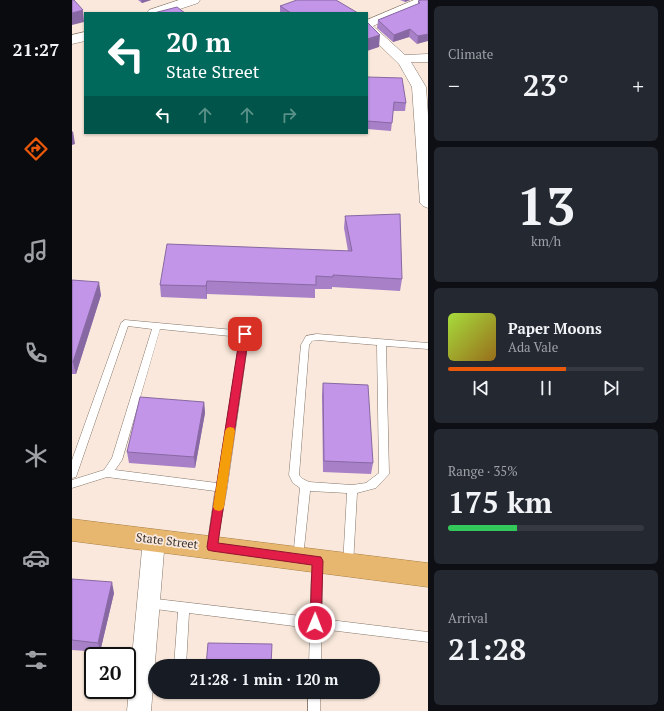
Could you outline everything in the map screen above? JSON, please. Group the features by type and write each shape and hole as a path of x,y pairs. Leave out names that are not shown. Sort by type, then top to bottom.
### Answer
{"highway":[{"name":"State Street","path":"72,530 154,539 428,575"}],"main road":[{"path":"157,12 193,0"},
{"path":"72,40 84,36"}],"street":[{"path":"368,24 424,0"},
{"path":"368,28 403,59 419,87 425,129 428,203"},
{"path":"403,59 428,58"},
{"path":"148,659 148,603 154,539"},
{"path":"139,711 148,679"}],"lane":[{"path":"72,474 125,323 245,334 212,547"},
{"path":"107,473 117,460 157,326"},
{"path":"381,342 384,474 377,483 364,489 352,490 305,486 297,481 294,475 305,345 309,338 317,337 381,342 428,346"},
{"path":"72,484 107,473 222,488"},
{"path":"305,486 308,559 315,623 315,659"},
{"path":"348,565 352,490"},
{"path":"148,603 428,637"},
{"path":"180,659 184,607"},
{"path":"314,699 314,711"}],"building":[{"path":"72,0 74,0 83,10 72,13"},
{"path":"297,0 336,0 356,12 289,12 280,6"},
{"path":"428,0 428,34 418,36 410,29 394,35 378,20 420,3 418,1"},
{"path":"177,7 184,12 158,12"},
{"path":"368,23 380,35 368,39"},
{"path":"368,77 402,78 406,103 394,102 392,123 368,121"},
{"path":"400,214 402,279 333,275 333,277 316,276 316,285 207,281 206,286 160,285 167,244 352,251 345,216"},
{"path":"72,280 99,282 73,362 72,362"},
{"path":"323,383 368,385 373,463 324,461"},
{"path":"140,397 204,402 194,457 127,452"},
{"path":"72,579 112,582 98,643 72,640"},
{"path":"208,643 272,644 271,659 207,659"}],"slow traffic":[{"path":"219,507 230,431"}],"route":[{"path":"245,334 212,547 317,561 315,623"}]}
